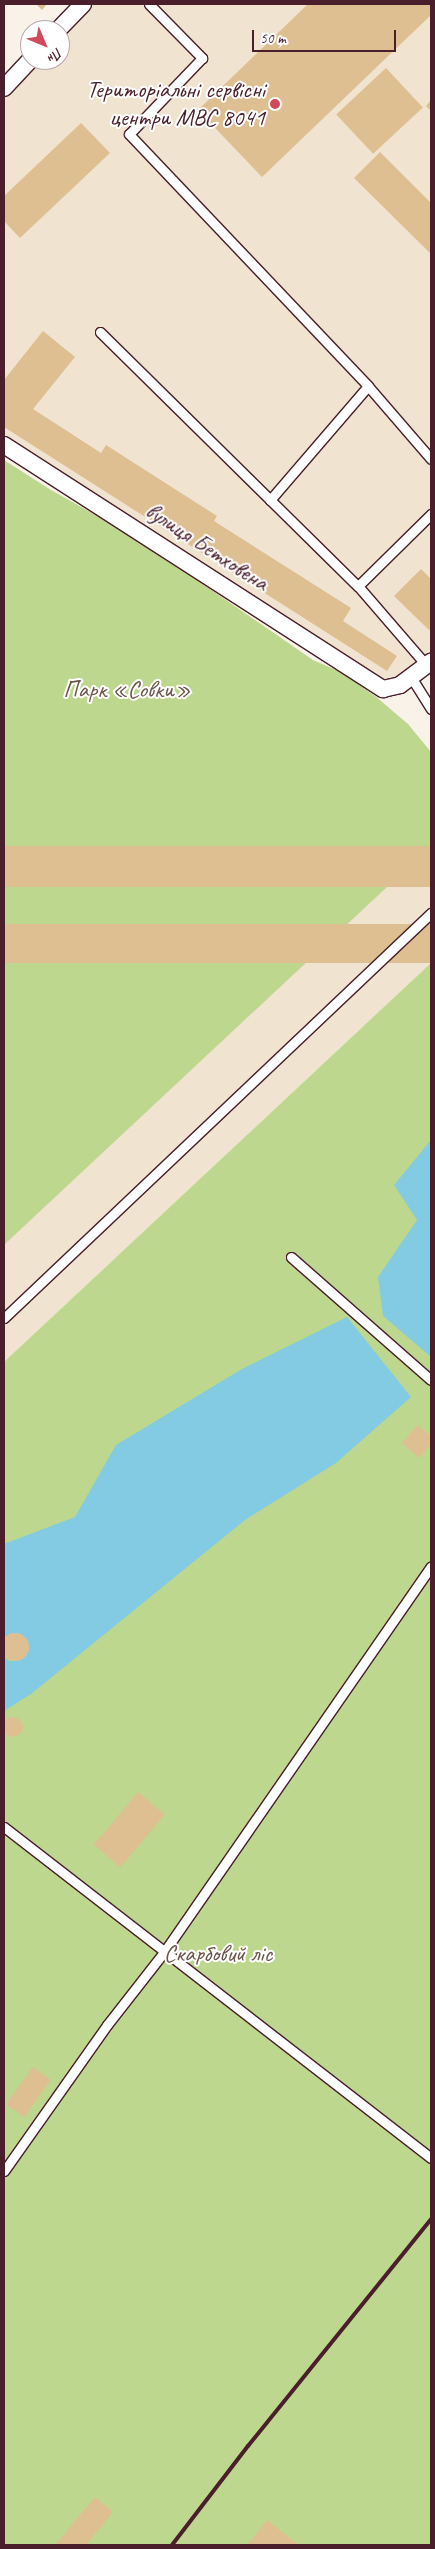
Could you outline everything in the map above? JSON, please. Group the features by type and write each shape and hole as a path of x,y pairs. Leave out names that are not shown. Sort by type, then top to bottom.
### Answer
{"street":[{"path":"68,20 83,4"},
{"path":"4,88 21,70"},
{"name":"вулиця Бетховена","path":"4,445 383,689 400,685 411,677"},
{"path":"411,677 429,664"}],"lane":[{"path":"149,4 202,58 129,134 368,386 431,459"},
{"path":"100,332 358,586 429,664"},
{"path":"270,500 368,386"},
{"path":"358,586 431,514"},
{"path":"411,677 431,707"},
{"path":"4,1318 431,913"},
{"path":"291,1257 431,1380"},
{"path":"4,2171 106,2025 164,1952 431,1567"},
{"path":"4,1827 431,2158"}],"shaded area":[{"path":"83,4 431,4 431,662 383,689 4,445 4,88 21,70 70,70 69,20"},
{"path":"431,846 431,963 4,1362 4,1245"}],"green space":[{"name":"Парк «Совки»","path":"4,460 51,490 133,536 313,660 341,672 375,696 408,724 431,752 431,846 4,1245"},
{"name":"Скарбовий ліс","path":"431,963 431,2545 4,2545 4,1362"}],"water":[{"path":"431,1140 431,1357 383,1316 378,1277 417,1220 394,1185"},
{"path":"347,1317 411,1397 336,1463 245,1520 31,1694 4,1711 4,1657 9,1661 19,1661 27,1653 28,1648 27,1642 20,1634 14,1633 4,1637 4,1544 75,1517 116,1445 242,1369"}],"building":[{"path":"36,4 47,4 42,10"},
{"path":"308,4 431,4 431,15 262,177 198,110"},
{"path":"386,68 423,107 373,154 336,114"},
{"path":"431,100 431,111 426,106"},
{"path":"81,123 110,153 20,238 4,221 4,196"},
{"path":"380,152 431,203 431,254 354,178"},
{"path":"43,331 75,357 33,409 101,453 106,445 217,516 214,521 351,608 343,621 397,656 387,671 4,427 4,380"},
{"path":"421,569 431,579 431,627 429,630 394,596"},
{"path":"4,846 431,846 431,887 4,887"},
{"path":"4,924 431,924 431,963 4,963"},
{"path":"418,1425 431,1436 431,1444 419,1458 402,1443"},
{"path":"15,1633 25,1637 29,1647 25,1657 15,1661 5,1657 1,1647 5,1637"},
{"path":"13,1717 20,1720 23,1727 20,1734 13,1737 6,1734 3,1727 6,1720"},
{"path":"138,1792 165,1814 120,1867 94,1845"},
{"path":"33,2067 51,2080 24,2117 6,2104"},
{"path":"95,2497 113,2512 86,2545 55,2545"},
{"path":"267,2520 299,2545 247,2545"}],"railway":[{"path":"172,2545 248,2446 431,2219"}],"place":[{"name":"Територіальні сервісні центри МВС 8041","path":"275,104"}]}
